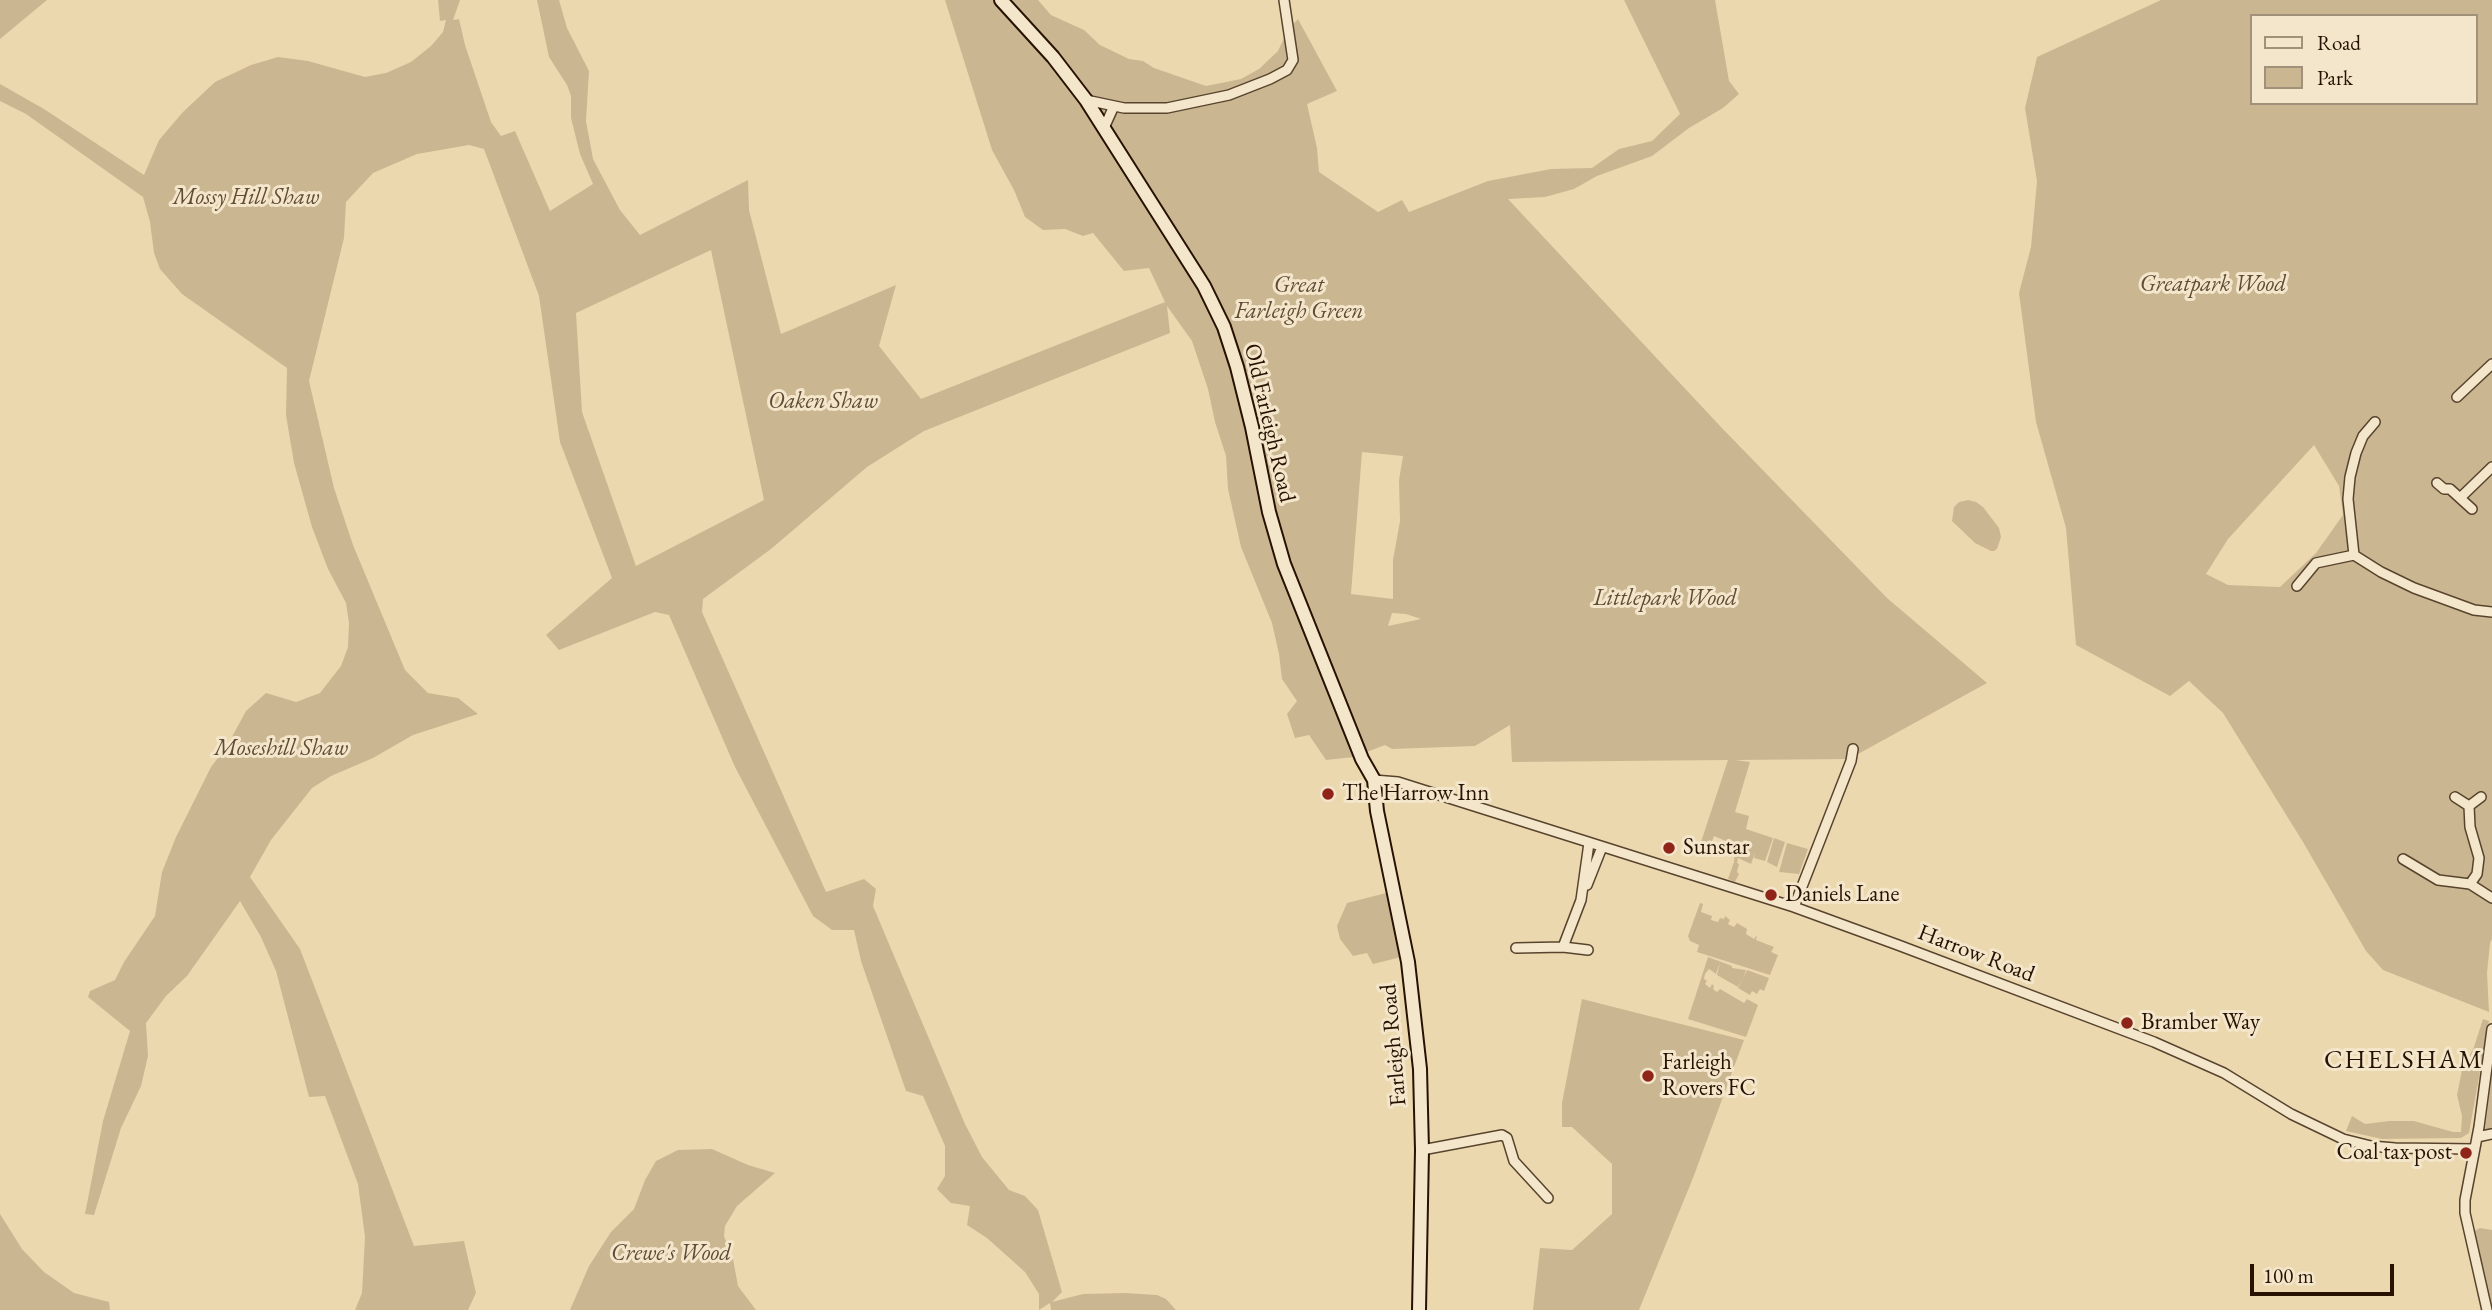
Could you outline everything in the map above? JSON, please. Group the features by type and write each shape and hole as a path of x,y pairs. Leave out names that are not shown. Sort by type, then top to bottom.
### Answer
{"street":[{"name":"Old Farleigh Road","path":"1001,0 1053,57 1086,100 1204,286 1224,327 1237,367 1269,512 1284,564 1362,758 1374,780"},
{"path":"1086,100 1124,108 1167,108 1229,95 1287,70 1293,60 1293,50 1284,0"},
{"path":"1104,128 1114,106"},
{"path":"2457,397 2492,364"},
{"path":"2354,555 2347,499 2350,477 2359,445 2375,422"},
{"path":"2460,498 2492,467"},
{"path":"2437,483 2450,489 2472,509"},
{"path":"2297,586 2316,563 2354,555 2414,588 2474,610 2492,612"},
{"path":"1794,907 1851,761 1853,749"},
{"name":"Harrow Road","path":"1374,780 1398,782 1794,907 2154,1042 2224,1073 2291,1114 2343,1139 2371,1146 2395,1148 2473,1149"},
{"name":"Farleigh Road","path":"1374,780 1375,801 1402,927 1413,996 1420,1069 1422,1150 1419,1310"},
{"path":"2455,797 2469,806"},
{"path":"2469,806 2481,797"},
{"path":"2469,806 2470,827 2479,858 2477,874 2470,884"},
{"path":"1581,900 1589,843"},
{"path":"1563,947 1602,847"},
{"path":"2403,859 2438,880 2470,884 2492,898"},
{"path":"1516,948 1563,947 1588,950"},
{"path":"2487,1310 2465,1213 2467,1178 2477,1137 2492,1028"},
{"path":"2477,1137 2492,1134"},
{"path":"1422,1150 1502,1135 1507,1138 1514,1161 1548,1198"}],"green space":[{"path":"0,0 47,0 0,39"},
{"path":"438,0 460,0 453,20 459,19 491,122 501,136 515,131 550,211 593,184 580,154 571,118 571,96 549,57 537,0 559,0 567,28 589,71 586,121 593,159 620,210 640,235 748,180 749,210 781,334 896,285 879,346 921,399 1165,302 1149,268 1124,271 1093,233 1083,236 1065,229 1043,230 1025,217 992,150 945,0 1038,0 1051,15 1084,30 1100,45 1129,59 1143,61 1154,68 1206,86 1241,79 1259,69 1278,51 1288,30 1298,19 1337,91 1307,104 1317,148 1319,172 1378,212 1402,200 1409,212 1488,181 1551,169 1592,168 1619,149 1652,141 1680,114 1624,0 1715,0 1729,81 1739,94 1723,108 1689,128 1652,156 1597,176 1574,189 1545,197 1508,199 1720,426 1887,598 1987,683 1849,759 1735,760 1750,762 1735,812 1749,816 1746,829 1773,838 1765,861 1754,858 1755,853 1751,864 1738,858 1739,874 1735,882 1728,879 1734,862 1735,845 1714,836 1711,844 1703,842 1700,845 1728,760 1512,762 1510,725 1475,746 1392,749 1385,745 1354,757 1326,760 1309,735 1295,738 1287,714 1297,701 1282,679 1272,623 1241,547 1228,489 1226,456 1208,389 1192,341 1167,306 1170,333 924,431 867,467 771,549 703,599 702,612 826,892 864,879 876,889 873,906 965,1124 982,1157 1009,1190 1025,1196 1038,1210 1062,1292 1052,1302 1083,1294 1157,1295 1166,1299 1176,1310 1051,1310 1050,1303 1039,1310 1039,1294 1025,1272 987,1238 967,1225 970,1206 951,1203 937,1189 945,1176 945,1146 923,1096 906,1091 861,961 854,930 832,930 813,916 735,767 669,615 655,612 559,650 546,635 612,578 560,442 539,296 484,149 469,145 417,154 373,173 346,202 344,238 309,381 334,488 353,545 405,670 428,693 458,698 478,714 413,735 312,788 271,840 250,877 300,949 414,1246 464,1241 476,1293 468,1310 355,1310 362,1293 365,1237 358,1184 325,1096 309,1097 276,971 261,937 240,901 187,976 166,996 146,1023 148,1056 141,1086 121,1128 94,1215 85,1214 103,1121 130,1031 88,997 90,991 115,980 155,916 162,872 176,837 211,767 227,746 246,711 266,693 296,702 320,693 341,666 348,647 349,623 346,603 328,569 312,527 294,463 286,415 287,368 182,294 160,269 154,253 143,197 26,114 0,101 0,84 44,109 144,175 159,140 183,112 215,82 251,65 278,57 308,61 365,77 386,73 411,62 431,46 443,32 446,20 440,21","holes":["711,250 764,500 636,566 582,412 576,313","1362,452 1403,456 1399,480 1400,521 1393,560 1393,599 1351,594","1392,613 1421,619 1388,626"]},
{"name":"Greatpark Wood","path":"2161,0 2492,0 2492,939 2487,973 2489,1012 2383,970 2366,951 2303,842 2223,713 2189,681 2170,696 2076,645 2066,528 2036,422 2019,293 2031,247 2037,181 2025,108 2037,57","holes":["2314,445 2339,486 2343,515 2316,553 2280,587 2228,585 2206,574 2228,539"]},
{"path":"1968,500 1983,507 1999,528 2001,537 1994,551 1975,543 1952,521 1954,507 1959,502"},
{"path":"1774,838 1785,842 1777,867 1767,862"},
{"path":"1787,843 1808,849 1799,874 1779,872"},
{"path":"1390,892 1401,957 1373,964 1367,953 1353,956 1340,939 1337,926 1347,903"},
{"path":"1700,903 1703,904 1701,912 1712,916 1711,920 1718,922 1725,916 1730,920 1728,924 1734,927 1737,923 1747,929 1746,934 1754,939 1757,935 1756,940 1774,947 1771,952 1778,955 1770,975 1697,952 1699,945 1690,941 1688,936"},
{"path":"1708,957 1732,966 1732,968 1746,970 1738,987 1717,975 1720,962 1716,974 1709,969 1704,979 1707,981 1705,984 1710,988 1712,984 1717,992 1720,989 1744,1003 1747,999 1758,1005 1746,1037 1688,1019"},
{"path":"1747,970 1769,978 1764,991 1760,989 1757,994 1752,991 1750,995 1738,988"},
{"path":"1582,999 1744,1040 1693,1178 1639,1310 1533,1310 1540,1248 1572,1250 1612,1214 1612,1164 1572,1127 1562,1127 1562,1103"},
{"path":"2483,1019 2489,1021 2469,1133 2461,1138 2382,1139 2346,1131 2352,1116 2365,1124 2414,1121 2461,1132 2462,1116 2457,1095 2462,1070 2474,1047"},
{"path":"2492,1074 2492,1129 2485,1130"},
{"name":"Crewe's Wood","path":"712,1149 748,1165 775,1173 737,1206 725,1226 724,1236 733,1259 738,1286 756,1310 570,1310 589,1266 611,1232 634,1209 656,1161 678,1150"},
{"path":"0,1214 22,1249 44,1272 74,1293 109,1302 110,1310 0,1310"},
{"path":"2480,1228 2492,1230 2492,1310 2474,1240 2474,1231"}],"place":[{"name":"The Harrow Inn","path":"1328,794"},
{"name":"Sunstar","path":"1669,848"},
{"name":"Daniels Lane","path":"1771,895"},
{"name":"Bramber Way","path":"2127,1023"},
{"name":"Farleigh Rovers FC","path":"1648,1076"},
{"name":"Coal tax post","path":"2466,1153"}],"district":[{"name":"CHELSHAM","path":"2404,1061"}],"park label":[{"name":"Mossy Hill Shaw","path":"246,198"},
{"name":"Great Farleigh Green","path":"1299,299"},
{"name":"Oaken Shaw","path":"823,402"},
{"name":"Littlepark Wood","path":"1665,599"},
{"name":"Moseshill Shaw","path":"281,749"}]}
